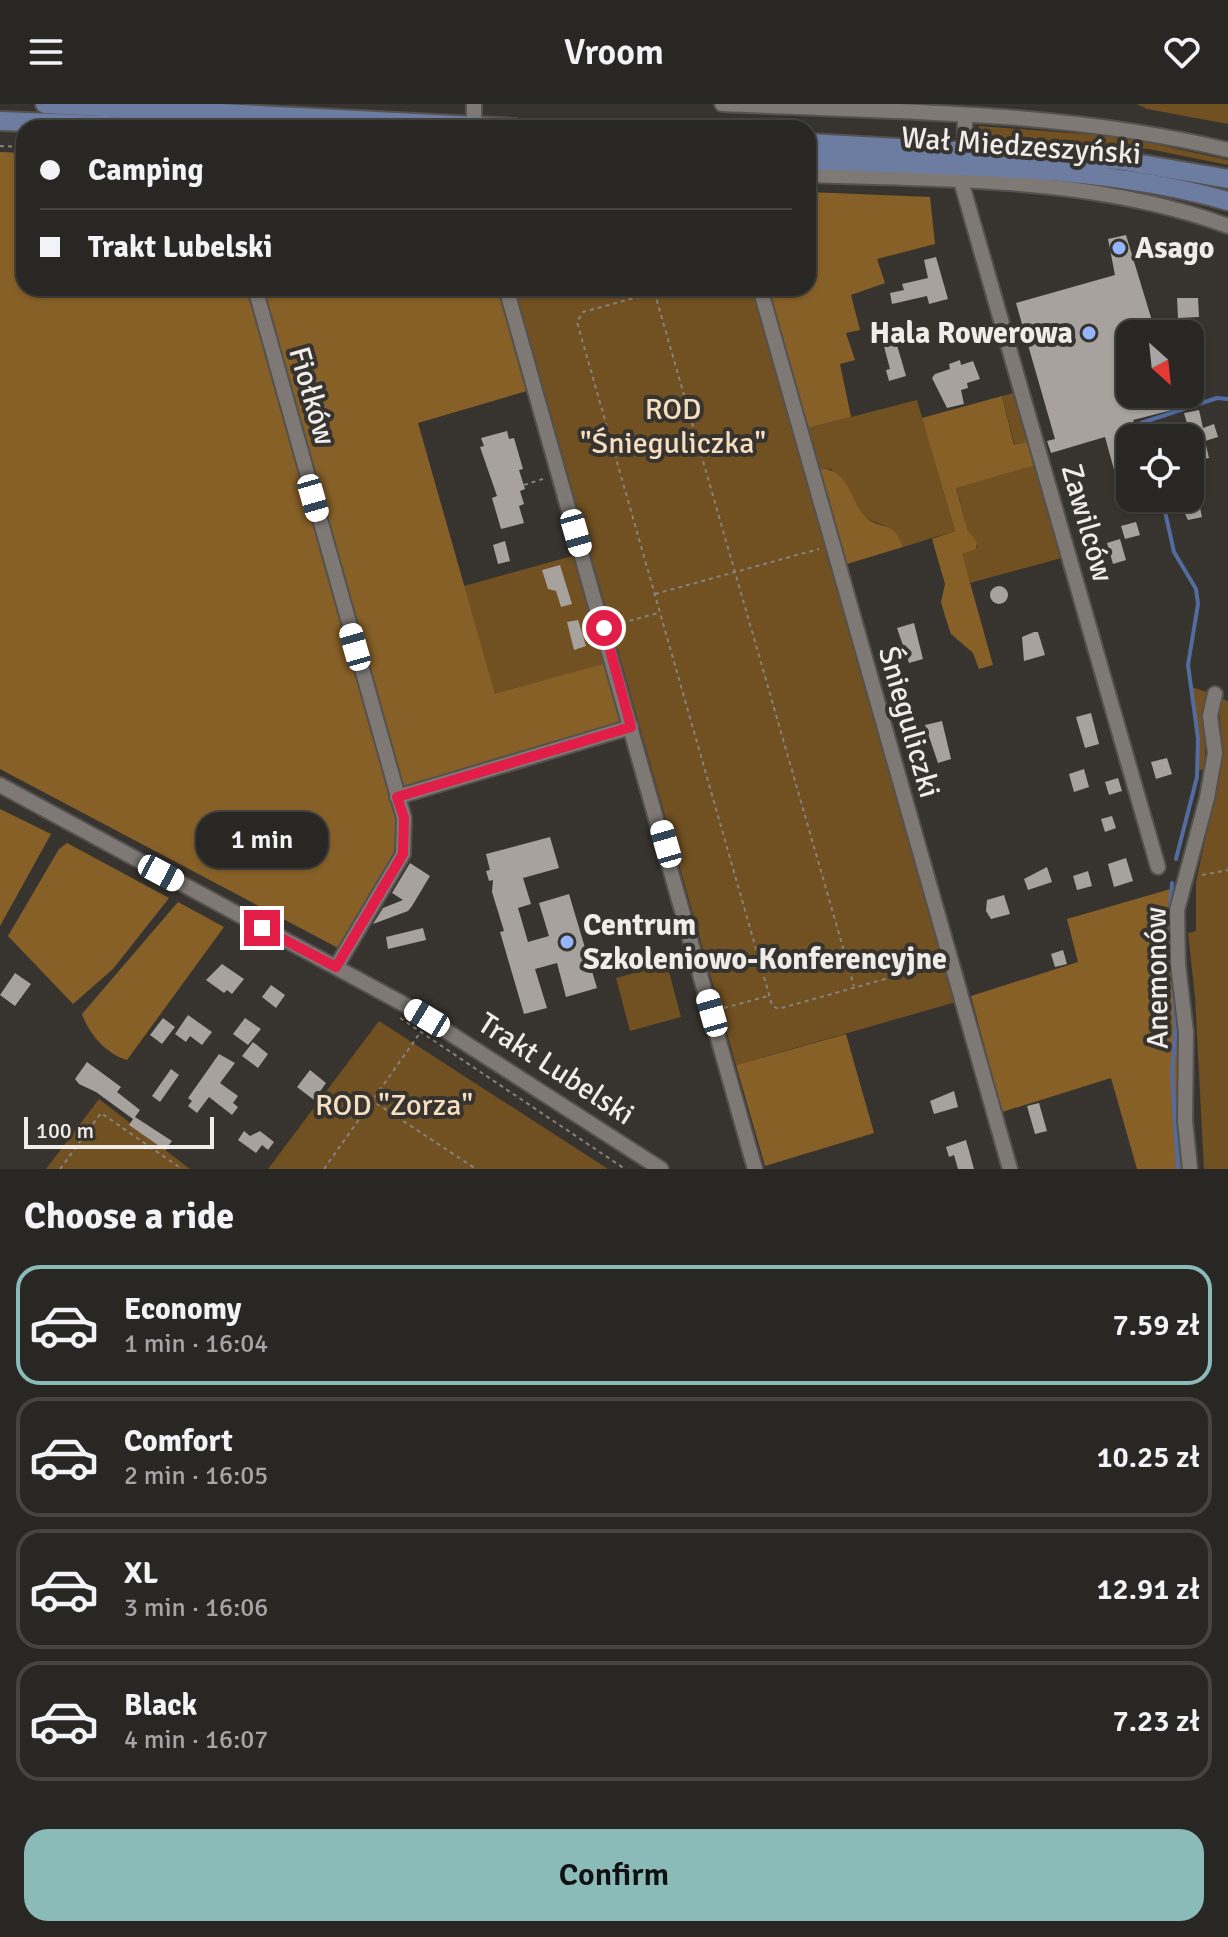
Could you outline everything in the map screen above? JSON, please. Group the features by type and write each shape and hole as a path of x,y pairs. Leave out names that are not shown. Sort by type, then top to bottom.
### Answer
{"main road":[{"path":"45,104 343,120"},
{"name":"Wał Miedzeszyński","path":"816,143 1135,161 1228,179"},
{"name":"Wał Miedzeszyński","path":"816,160 1075,174 1150,183 1228,201"}],"street":[{"path":"722,104 1091,124 1228,150"},
{"path":"965,115 965,151"},
{"path":"816,176 1140,199 1180,208 1228,226"},
{"name":"Zawilców","path":"963,186 1158,867"},
{"name":"Fiołków","path":"257,296 404,818 403,854 336,967"},
{"path":"508,296 755,1169"},
{"name":"Śnieguliczki","path":"762,296 1010,1169"},
{"name":"Anemonów","path":"1190,1169 1185,1121 1186,1032 1178,964 1177,910 1215,753 1210,716 1215,694"},
{"path":"397,797 631,727"},
{"name":"Trakt Lubelski","path":"0,785 445,1028 661,1169"}],"path":[{"path":"641,296 583,312 577,322 772,1005 778,1009 942,963"},
{"path":"658,296 855,988"},
{"path":"524,485 555,476"},
{"path":"654,594 827,547"},
{"path":"611,626 660,613"},
{"path":"1198,874 1209,876 1228,871"},
{"path":"720,1010 769,995"},
{"path":"397,1017 625,1169"},
{"path":"326,1168 370,1099 420,1033"},
{"path":"370,1099 476,1169"},
{"path":"60,1169 101,1113 182,1169"}],"green space":[{"path":"1137,104 1228,104 1228,124 1147,109"},
{"path":"979,126 1122,137 1228,160 1228,165 1149,149 983,137 978,133"},
{"name":"ROD \"Śnieguliczka\"","path":"517,296 755,296 956,1002 736,1065"},
{"path":"1018,392 1032,441 1015,446 1002,396"},
{"path":"917,400 955,531 903,547 891,528 863,514 831,469 820,468 808,428"},
{"path":"1039,464 1065,557 970,583 961,554 978,547 968,531 956,487"},
{"path":"576,555 606,663 495,695 464,586"},
{"path":"1191,687 1210,693 1205,715 1205,769 1199,770"},
{"path":"1218,697 1228,701 1228,1169 1204,1169 1195,997 1188,933 1196,931 1196,882 1223,757"},
{"path":"667,964 681,1017 630,1031 616,978"},
{"name":"ROD \"Zorza\"","path":"379,1021 608,1169 268,1169"},
{"path":"99,1099 190,1169 46,1169"}],"shaded area":[{"path":"0,152 16,153 16,296 502,296 530,390 418,423 495,694 606,663 623,723 390,790 398,820 398,853 340,949 0,769"},
{"path":"816,192 930,197 935,244 877,259 885,283 851,295 860,330 846,333 855,360 840,364 851,417 808,428 770,296 816,296"},
{"path":"1002,396 1014,445 1032,441 1039,464 956,488 968,531 977,542 976,549 962,554 993,665 979,669 973,653 951,634 941,602 945,584 932,539 955,531 922,418"},
{"path":"820,468 838,474 866,517 896,532 903,547 847,564"},
{"path":"0,809 51,834 0,926"},
{"path":"67,843 169,898 113,969 73,1004 8,936 59,849"},
{"path":"1174,888 1171,911 1182,1033 1185,1169 1137,1169 1111,1078 1002,1112 971,996 1078,962 1067,919"},
{"path":"178,902 224,927 127,1060 99,1042 82,1014"},
{"path":"846,1034 874,1133 765,1166 736,1065"}],"building":[{"path":"1126,235 1152,320 1116,320 1116,408 1172,410 1133,420 1134,424 1116,424 1116,477 1105,437 1051,453 1047,441 1055,439 1016,303 1115,275 1108,239"},
{"path":"936,257 948,299 929,304 927,296 892,304 890,293 904,290 902,284 928,278 924,260"},
{"path":"1177,298 1198,298 1199,317 1178,318"},
{"path":"890,321 906,376 889,381 886,370 890,369 882,339 877,340 873,326"},
{"path":"960,360 961,365 973,361 980,379 967,383 968,388 961,390 964,404 947,408 932,378 950,369 949,364"},
{"path":"1199,410 1202,424 1187,424 1184,413"},
{"path":"1214,424 1218,437 1205,441 1209,458 1204,459 1204,428"},
{"path":"507,431 509,439 514,438 523,469 519,470 525,489 520,491 524,504 519,506 524,523 501,529 492,498 497,496 480,447 484,446 481,438"},
{"path":"1184,512 1201,512 1202,517 1188,520"},
{"path":"1136,522 1140,535 1125,539 1121,526"},
{"path":"1120,539 1126,560 1113,564 1107,543"},
{"path":"505,541 510,561 498,564 493,545"},
{"path":"560,565 572,604 561,607 556,591 548,589 542,570"},
{"path":"999,586 1008,595 999,604 990,595"},
{"path":"578,620 586,646 574,650 567,622"},
{"path":"914,623 923,659 909,663 897,628"},
{"path":"1038,632 1045,655 1024,661 1022,637"},
{"path":"1091,713 1099,744 1085,748 1076,717"},
{"path":"942,721 951,759 938,763 925,725"},
{"path":"1167,758 1172,774 1156,779 1151,762"},
{"path":"1084,769 1089,787 1074,792 1069,774"},
{"path":"1118,778 1122,791 1109,795 1105,782"},
{"path":"1112,816 1116,828 1105,832 1101,819"},
{"path":"550,837 559,868 523,878 531,904 518,908 528,942 549,936 539,903 569,894 597,988 566,997 557,963 535,969 547,1008 524,1014 500,932 504,931 492,892 493,880 489,881 486,871 490,870 486,854"},
{"path":"1126,858 1133,881 1114,887 1108,864"},
{"path":"410,863 430,876 412,906 408,911 373,924 383,908 403,900 392,893"},
{"path":"1047,867 1052,882 1028,890 1024,879"},
{"path":"1088,871 1092,886 1077,890 1073,876"},
{"path":"1004,895 1010,914 991,919 986,911 987,900"},
{"path":"423,928 426,940 388,949 386,937"},
{"path":"1063,950 1067,964 1055,967 1051,954"},
{"path":"222,964 244,979 232,994 227,990 224,993 206,980"},
{"path":"15,973 31,984 15,1006 0,995"},
{"path":"271,985 285,995 276,1008 262,997"},
{"path":"188,1015 212,1032 202,1045 190,1036 186,1042 175,1034"},
{"path":"163,1018 175,1027 162,1044 150,1035"},
{"path":"245,1018 261,1029 248,1045 233,1034"},
{"path":"253,1042 268,1054 258,1068 242,1056"},
{"path":"219,1054 235,1063 220,1083 238,1096 233,1103 238,1107 232,1115 209,1097 197,1113 188,1106 192,1101 188,1098"},
{"path":"87,1062 121,1087 117,1092 140,1110 135,1117 172,1141 165,1150 129,1125 133,1119 96,1092 79,1084 75,1079"},
{"path":"171,1069 179,1075 160,1102 152,1096"},
{"path":"310,1070 326,1083 314,1100 297,1087"},
{"path":"954,1091 958,1107 934,1114 930,1101"},
{"path":"1039,1103 1047,1131 1035,1134 1027,1106"},
{"path":"244,1131 250,1136 260,1131 274,1142 268,1150 262,1145 256,1153 238,1140"},
{"path":"966,1140 974,1169 958,1169 954,1155 949,1157 946,1147"}],"waterway":[{"path":"1141,424 1217,398 1228,399"},
{"path":"1165,512 1174,552 1196,589 1198,604 1188,665 1198,738 1197,777 1176,859"},
{"path":"1172,883 1169,924 1176,1027 1172,1072 1178,1169"}],"place":[{"name":"Asago","path":"1119,248"},
{"name":"Hala Rowerowa","path":"1089,333"},
{"name":"Centrum Szkoleniowo-Konferencyjne","path":"567,942"}],"route":[{"path":"262,928 336,967 403,854 404,818 397,797 631,727 604,628"}]}
